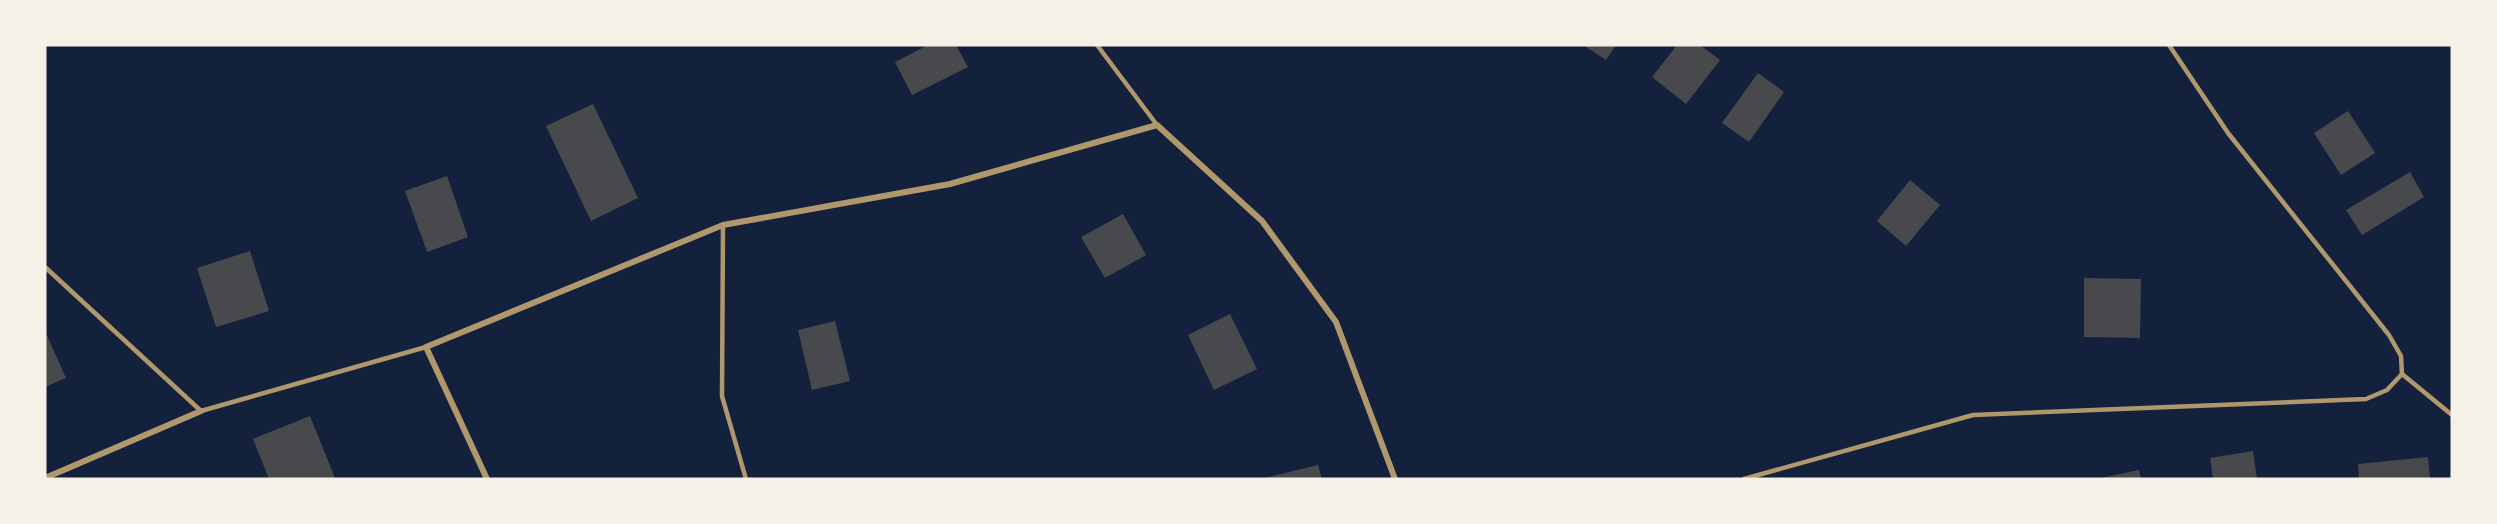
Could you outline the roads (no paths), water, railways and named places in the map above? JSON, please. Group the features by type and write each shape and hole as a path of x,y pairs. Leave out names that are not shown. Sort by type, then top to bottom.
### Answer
{"street":[{"path":"487,479 426,347 723,225 950,184 1157,125 1262,221 1336,322 1395,479"},
{"path":"45,478 201,411"}],"lane":[{"path":"1097,45 1157,125"},
{"path":"1744,479 1973,415 2366,399 2387,390 2402,374 2401,356 2389,335 2228,133 2169,45"},
{"path":"723,225 722,396 746,479"},
{"path":"45,267 201,411 426,347"},
{"path":"2402,374 2452,415"}]}
